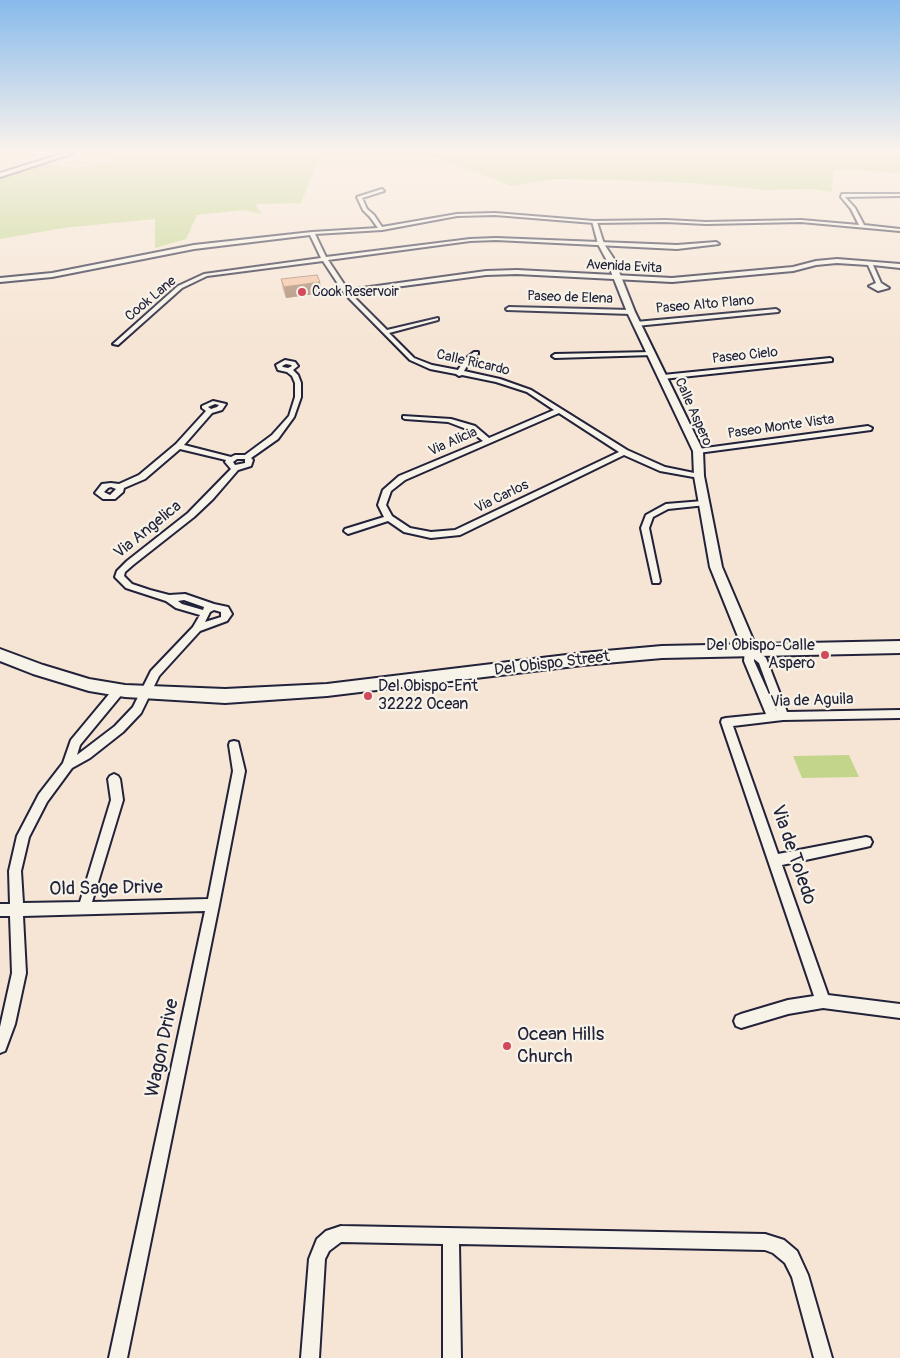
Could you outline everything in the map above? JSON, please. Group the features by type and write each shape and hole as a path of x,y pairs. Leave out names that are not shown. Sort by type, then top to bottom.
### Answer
{"main road":[{"name":"Del Obispo Street","path":"0,655 38,670 89,685 119,690 225,696 327,690 583,659 662,652 750,648 900,647"}],"street":[{"path":"372,216 381,229"},
{"path":"0,280 52,275 194,246 312,233 381,229 451,216"},
{"path":"524,216 594,222 666,221 706,223 801,221 900,230"},
{"path":"859,216 862,226"},
{"name":"Calle Aspero","path":"594,222 601,244 618,278 630,312 698,451 703,503 716,567 750,648 748,661 778,716"},
{"name":"Calle Ricardo","path":"312,233 324,258 346,292 412,359 430,367 498,380 529,391 624,452 663,469 699,476"},
{"name":"Cook Lane","path":"116,344 176,290 192,280 230,270 496,239 677,247 716,244"},
{"name":"Avenida Evita","path":"346,292 486,273 517,272 672,280 793,269 816,263 837,261 900,266"},
{"path":"870,264 879,284"},
{"name":"Paseo de Elena","path":"509,309 630,312"},
{"name":"Paseo Alto Plano","path":"636,324 776,311"},
{"path":"385,332 436,319"},
{"path":"459,374 467,360 476,353"},
{"path":"555,356 651,354"},
{"name":"Paseo Cielo","path":"663,377 830,360"},
{"name":"Via Angelica","path":"230,459 247,457 275,437 292,416 299,390 295,376 288,370"},
{"name":"Via Alicia","path":"388,518 382,505 387,490 402,478 560,410"},
{"path":"120,487 142,477 179,446 210,411"},
{"path":"405,417 449,420 472,428 488,440"},
{"name":"Paseo Monte Vista","path":"698,451 868,428"},
{"path":"179,446 230,459 229,464 236,468"},
{"name":"Via Carlos","path":"388,518 407,530 431,535 457,533 624,452"},
{"name":"Via Angelica","path":"213,607 185,596 169,598 128,586 120,577 121,571 191,515 236,468 248,464 249,460 247,457"},
{"path":"656,581 645,528 650,515 666,506 703,503"},
{"path":"348,531 388,518"},
{"name":"Via Angelica","path":"169,598 179,606 204,613"},
{"path":"68,765 86,755 119,729 137,710 155,674 197,629 204,613 213,607 220,606 225,609 227,614 224,618 197,629"},
{"path":"0,1046 8,1024 18,973 15,871 23,836 43,798 68,765 75,743 119,690"},
{"name":"Via de Aguila","path":"726,722 778,716 900,714"},
{"name":"Via de Toledo","path":"726,722 824,1001"},
{"name":"Wagon Drive","path":"118,1358 213,905 239,770 234,745"},
{"path":"84,908 117,800 114,779"},
{"path":"776,860 866,842"},
{"name":"Old Sage Drive","path":"0,910 213,905"},
{"path":"741,1021 788,1007 824,1001 900,1011"},
{"path":"310,1358 317,1259 323,1244 332,1237 341,1234 765,1242 778,1246 791,1257 800,1275 824,1358"},
{"path":"451,1236 452,1358"}],"green space":[{"path":"0,216 196,216 186,239 155,248 155,219 63,228 0,239"},
{"path":"849,755 859,777 802,778 793,756"}],"building":[{"path":"317,275 320,282 284,287 281,279"}],"place":[{"name":"Cook Reservoir","path":"302,292"},
{"name":"Del Obispo-Calle Aspero","path":"825,655"},
{"name":"Del Obispo-Ent 32222 Ocean","path":"368,696"},
{"name":"Ocean Hills Church","path":"507,1046"}]}
